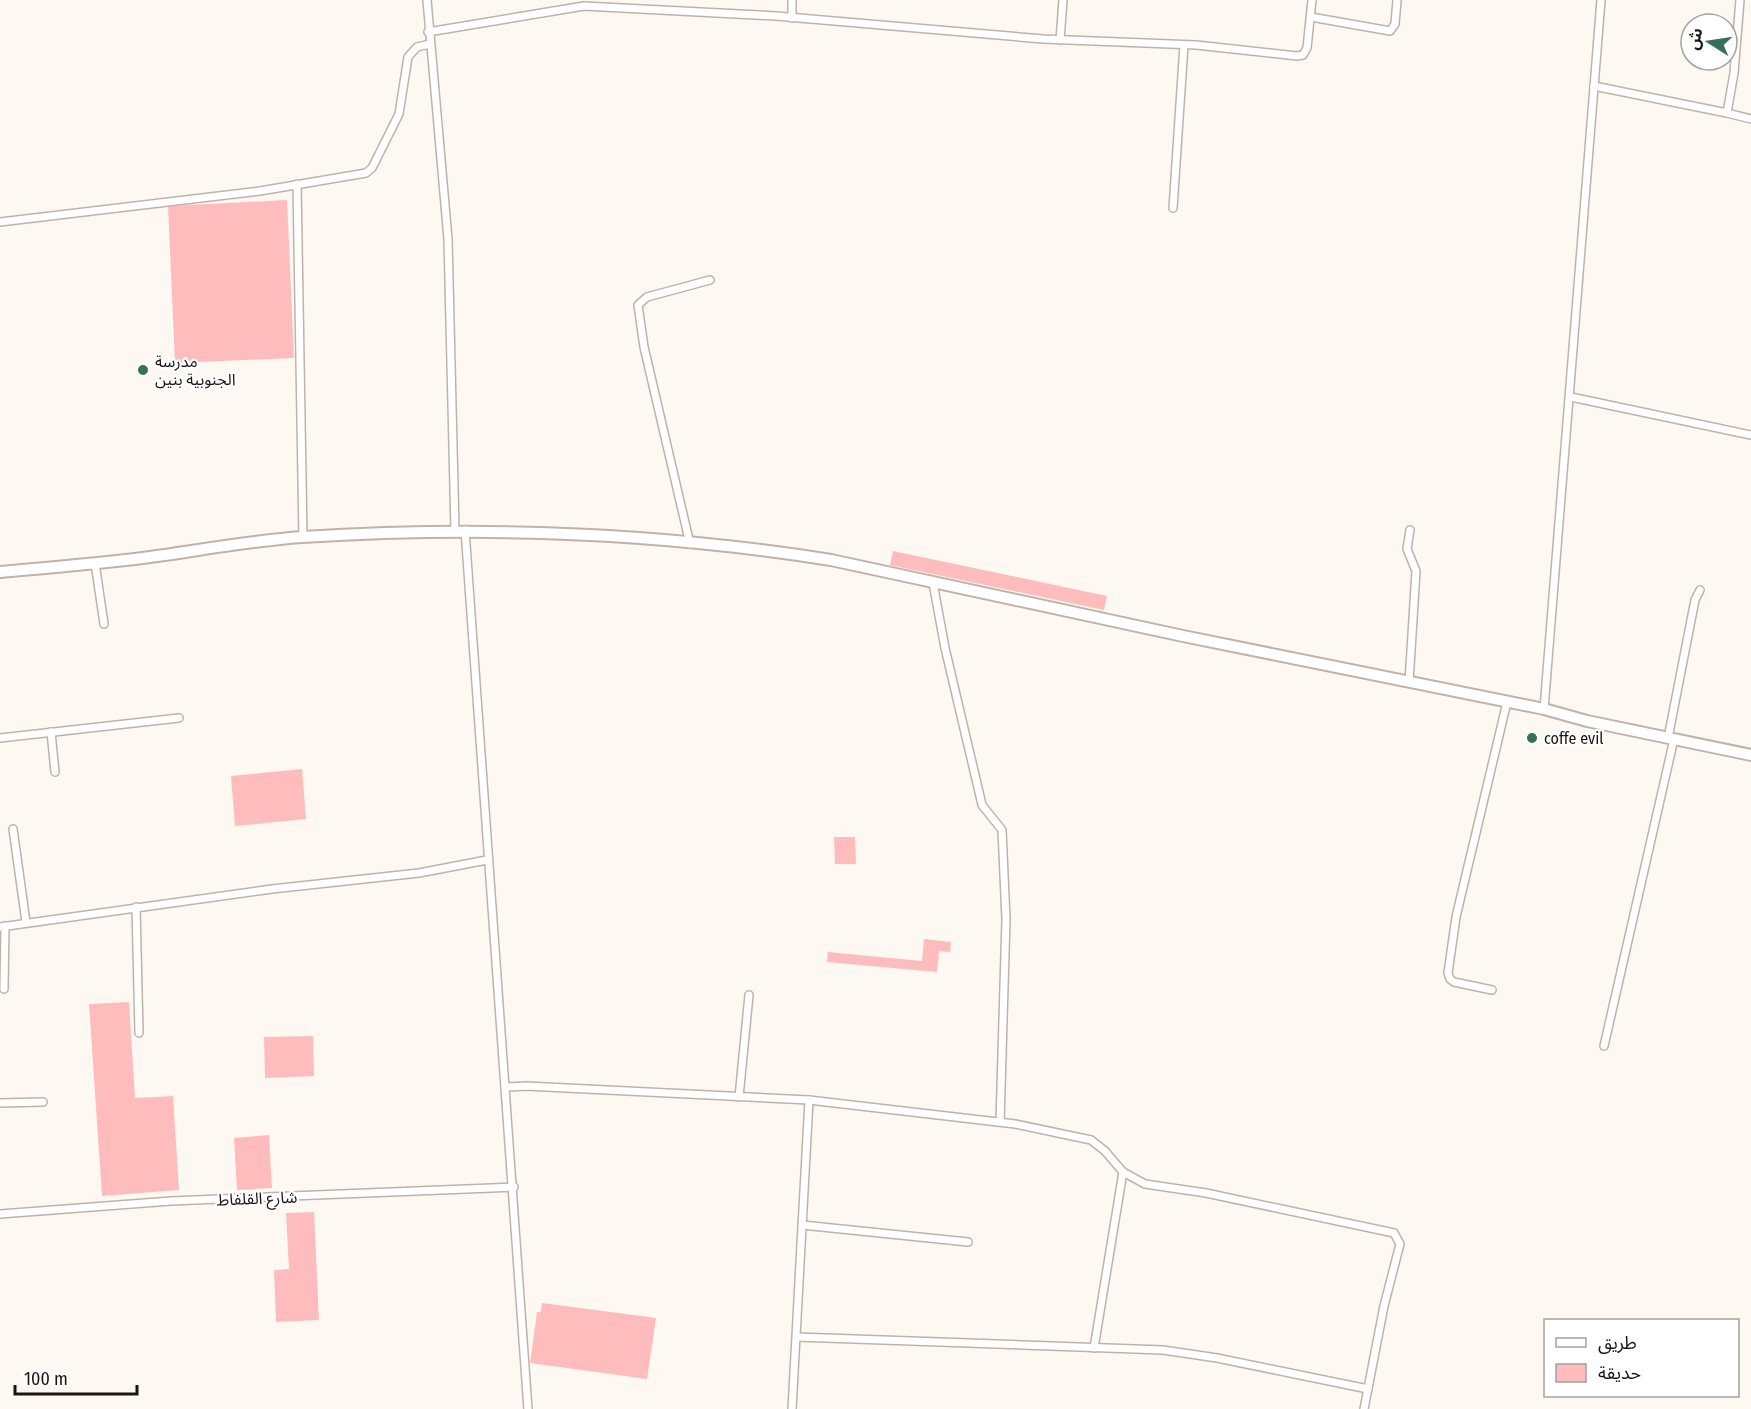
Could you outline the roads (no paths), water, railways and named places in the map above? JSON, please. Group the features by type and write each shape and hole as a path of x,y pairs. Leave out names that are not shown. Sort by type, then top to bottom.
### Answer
{"street":[{"path":"427,0 447,239 460,530 514,1188 528,1409"},
{"path":"792,0 792,18"},
{"path":"1060,40 1063,0"},
{"path":"428,32 570,7 620,4 1060,40 1184,45 1303,55 1307,48 1312,0"},
{"path":"1311,16 1390,31 1395,24 1397,0"},
{"path":"1544,709 1571,397 1601,0"},
{"path":"1728,113 1740,0"},
{"path":"0,222 357,176 372,168 399,114 408,57 417,47 430,44"},
{"path":"1173,208 1184,45"},
{"path":"1594,86 1751,118"},
{"path":"297,184 303,537"},
{"path":"690,544 644,347 638,305 647,297 710,280"},
{"path":"1571,397 1751,435"},
{"path":"0,572 95,563 303,537 460,530 552,531 690,544 820,558 1544,709 1751,755"},
{"path":"1408,682 1416,571 1407,549 1410,530"},
{"path":"95,563 104,624"},
{"path":"933,583 945,648 982,805 1002,830 1005,919 1000,1122"},
{"path":"1604,1046 1671,739 1695,600 1700,590"},
{"path":"1492,990 1454,982 1448,973 1456,917 1507,702"},
{"path":"0,738 179,718"},
{"path":"51,732 55,772"},
{"path":"13,829 26,922"},
{"path":"4,989 2,926 136,907 419,873 487,860"},
{"path":"136,907 139,1033"},
{"path":"739,1097 749,995"},
{"path":"506,1087 526,1086 809,1100 1000,1122 1090,1140 1105,1151 1123,1172 1145,1184 1206,1193 1396,1235 1400,1244 1384,1306 1364,1409"},
{"path":"792,1409 809,1100"},
{"path":"0,1103 43,1102"},
{"path":"1094,1348 1123,1172"},
{"name":"شارع القلفاط","path":"0,1214 171,1201 514,1188"},
{"path":"802,1225 968,1242"},
{"path":"796,1337 1163,1350 1207,1356 1368,1389"}],"place":[{"name":"مدرسة الجنوبية بنين","path":"143,370"},
{"name":"coffe evil","path":"1532,738"}]}
